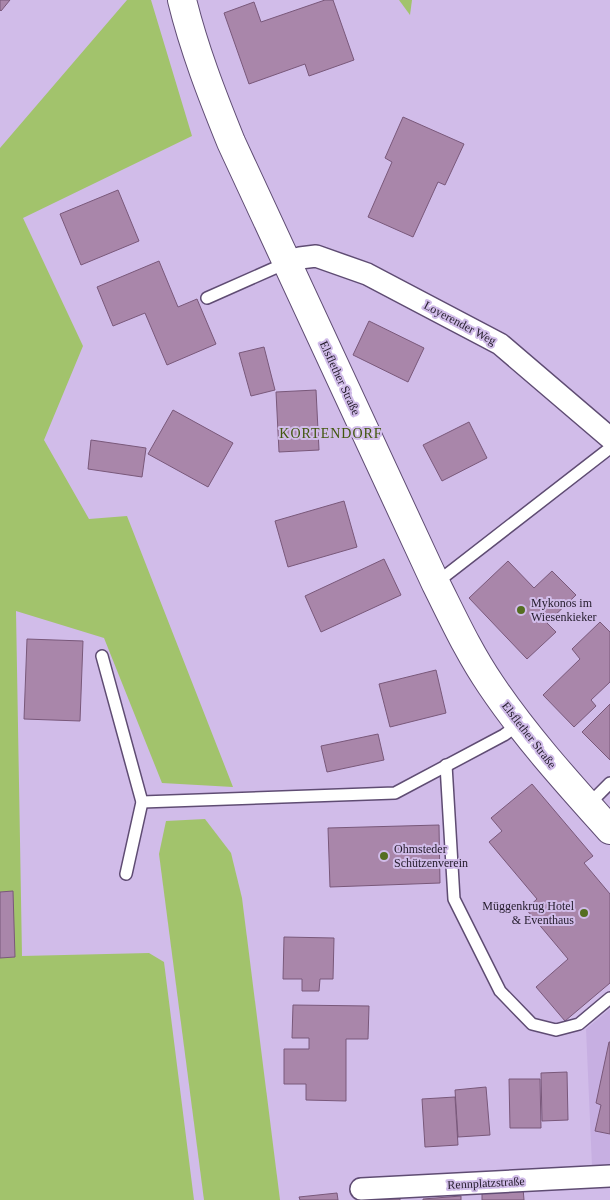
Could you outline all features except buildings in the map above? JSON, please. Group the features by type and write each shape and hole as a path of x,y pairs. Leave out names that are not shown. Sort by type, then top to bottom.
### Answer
{"main road":[{"name":"Elsflether Straße","path":"182,0 189,27 214,100 231,142 436,584 464,640 519,724 610,830"}],"street":[{"name":"Loyerender Weg","path":"286,263 300,258 316,256 367,274 500,344 610,438"},
{"name":"Rennplatzstraße","path":"361,1189 610,1176"}],"lane":[{"path":"207,298 286,263"},
{"path":"436,584 610,448"},
{"path":"102,656 142,802 126,874"},
{"path":"142,802 395,792 504,735 519,724"},
{"path":"446,765 454,899 500,991 532,1024 556,1030 579,1024 610,998"},
{"path":"588,805 610,783"}],"shaded area":[{"path":"610,1009 610,1165 592,1166 586,1029"}],"green space":[{"path":"127,0 151,0 192,136 23,218 83,346 44,440 89,519 127,516 233,787 162,783 104,638 16,611 22,956 149,953 164,962 194,1200 0,1200 0,148"},
{"path":"399,0 412,0 410,15"},
{"path":"205,819 231,853 242,898 280,1200 204,1200 159,854 166,821"}],"place":[{"name":"Mykonos im Wiesenkieker","path":"521,610"},
{"name":"Ohmsteder Schützenverein","path":"384,856"},
{"name":"Müggenkrug Hotel & Eventhaus","path":"584,913"}],"district":[{"name":"KORTENDORF","path":"331,433"}]}
